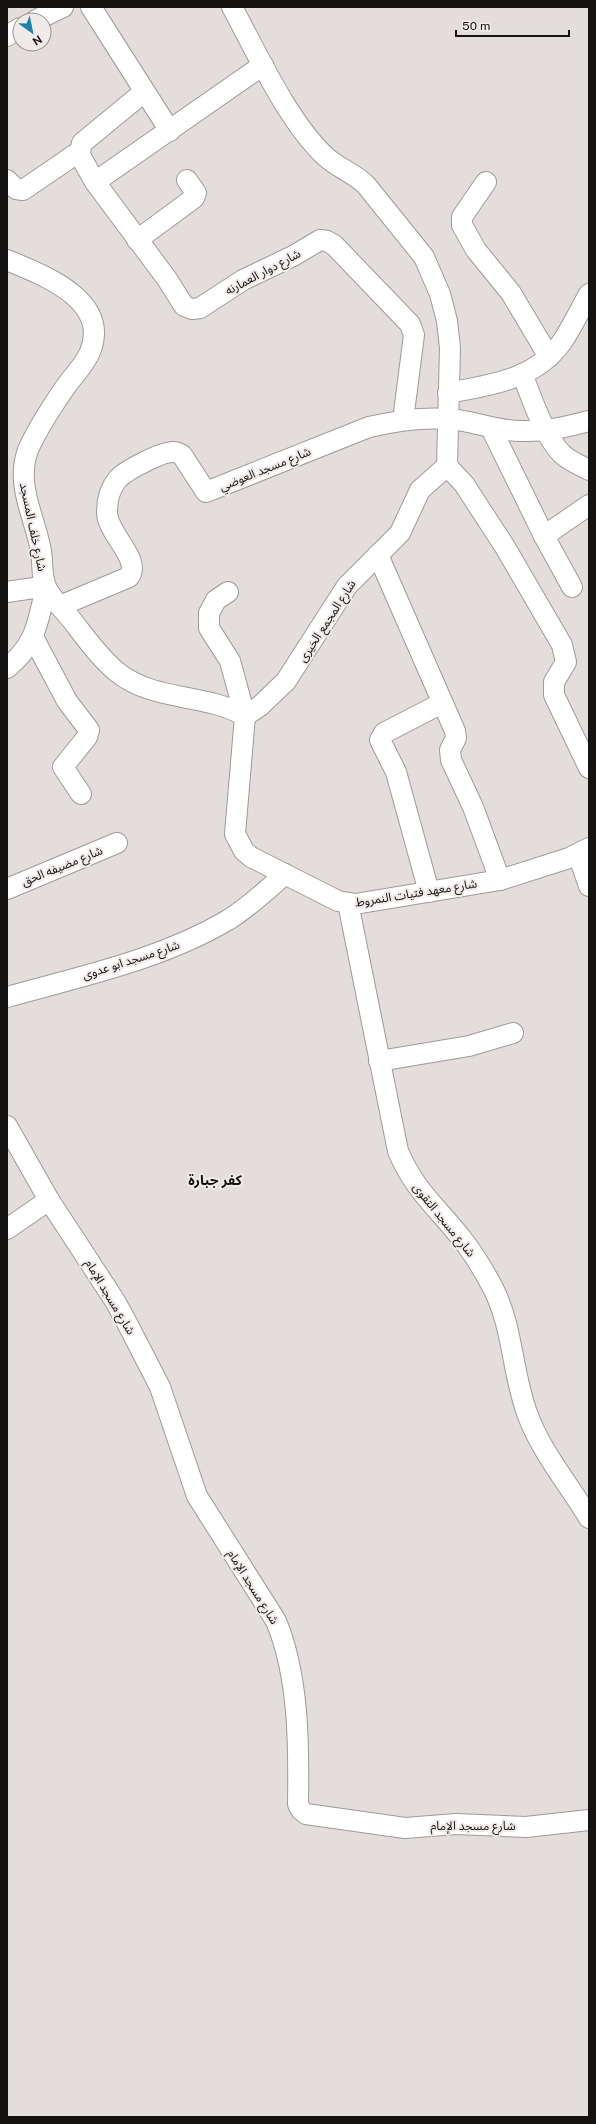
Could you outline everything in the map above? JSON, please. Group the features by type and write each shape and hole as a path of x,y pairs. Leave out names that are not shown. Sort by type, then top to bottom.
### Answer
{"street":[{"path":"52,12 63,7"},
{"path":"90,7 170,131"},
{"path":"232,7 263,65 302,129 326,157 356,175 366,185 424,257 440,294 448,321 450,348 447,466 464,484 505,546 562,645 566,662 554,682 554,696 589,768"},
{"path":"95,182 263,65"},
{"path":"7,180 16,190 23,190 74,155 78,156 82,143 144,92"},
{"name":"شارع دوار العمارنه","path":"78,156 82,159 95,182 167,279 184,306 192,309 200,308 243,280 293,256 320,240 327,240 334,245 410,324 414,335 403,420"},
{"path":"137,240 194,198 196,193 187,180"},
{"path":"486,182 462,217 462,225 476,250 511,293 549,357"},
{"name":"شارع خلف المسجد","path":"7,260 34,271 75,295 85,306 91,320 93,336 90,351 48,413 28,450 24,464 24,491 37,534 46,588 98,653 130,681 157,692 231,709 245,716"},
{"path":"448,393 508,381 549,357 562,342 589,294"},
{"path":"522,374 546,431 563,454 589,470"},
{"name":"شارع مسجد العوضي","path":"60,606 129,577 132,573 132,562 111,528 107,514 107,499 117,480 126,471 167,453 177,452 182,455 202,488 206,492 210,492 233,480 264,470 369,427 403,420 449,419 491,428 519,431 546,431 589,421"},
{"path":"491,428 544,536 572,587"},
{"name":"شارع المجمع الخيرى","path":"245,716 260,706 286,681 347,586 404,527 420,490 447,466"},
{"path":"544,536 589,505"},
{"path":"378,555 456,738 450,750 451,760 476,813 500,880"},
{"path":"7,592 34,588 46,588 33,637 24,652 7,668"},
{"path":"228,592 216,600 209,613 209,628 230,661 245,716"},
{"path":"33,637 67,701 89,730 87,737 63,767 81,794"},
{"path":"429,892 396,772 380,740 384,733 442,703"},
{"name":"شارع معهد فتيات النمروط","path":"245,716 235,834 244,851 251,857 338,901 361,903 500,880 584,851"},
{"name":"شارع مضيفه الحق","path":"7,889 117,843"},
{"path":"584,851 589,886"},
{"name":"شارع مسجد ابو عدوى","path":"7,997 134,962 167,950 198,936 229,919 257,899 285,874"},
{"name":"شارع مسجد التقوى","path":"348,903 394,1135 404,1166 422,1194 463,1239 491,1284 507,1325 520,1391 536,1436 589,1518"},
{"path":"379,1061 469,1046 513,1033"},
{"name":"شارع مسجد الإمام","path":"7,1126 49,1200 115,1301 126,1321 160,1387 197,1496 270,1612 280,1632 287,1660 296,1718 298,1804 301,1810 306,1814 405,1828 456,1824 526,1827 589,1820"},
{"path":"7,1229 49,1200"}],"district":[{"name":"كفر جبارة","path":"215,1180"}]}
